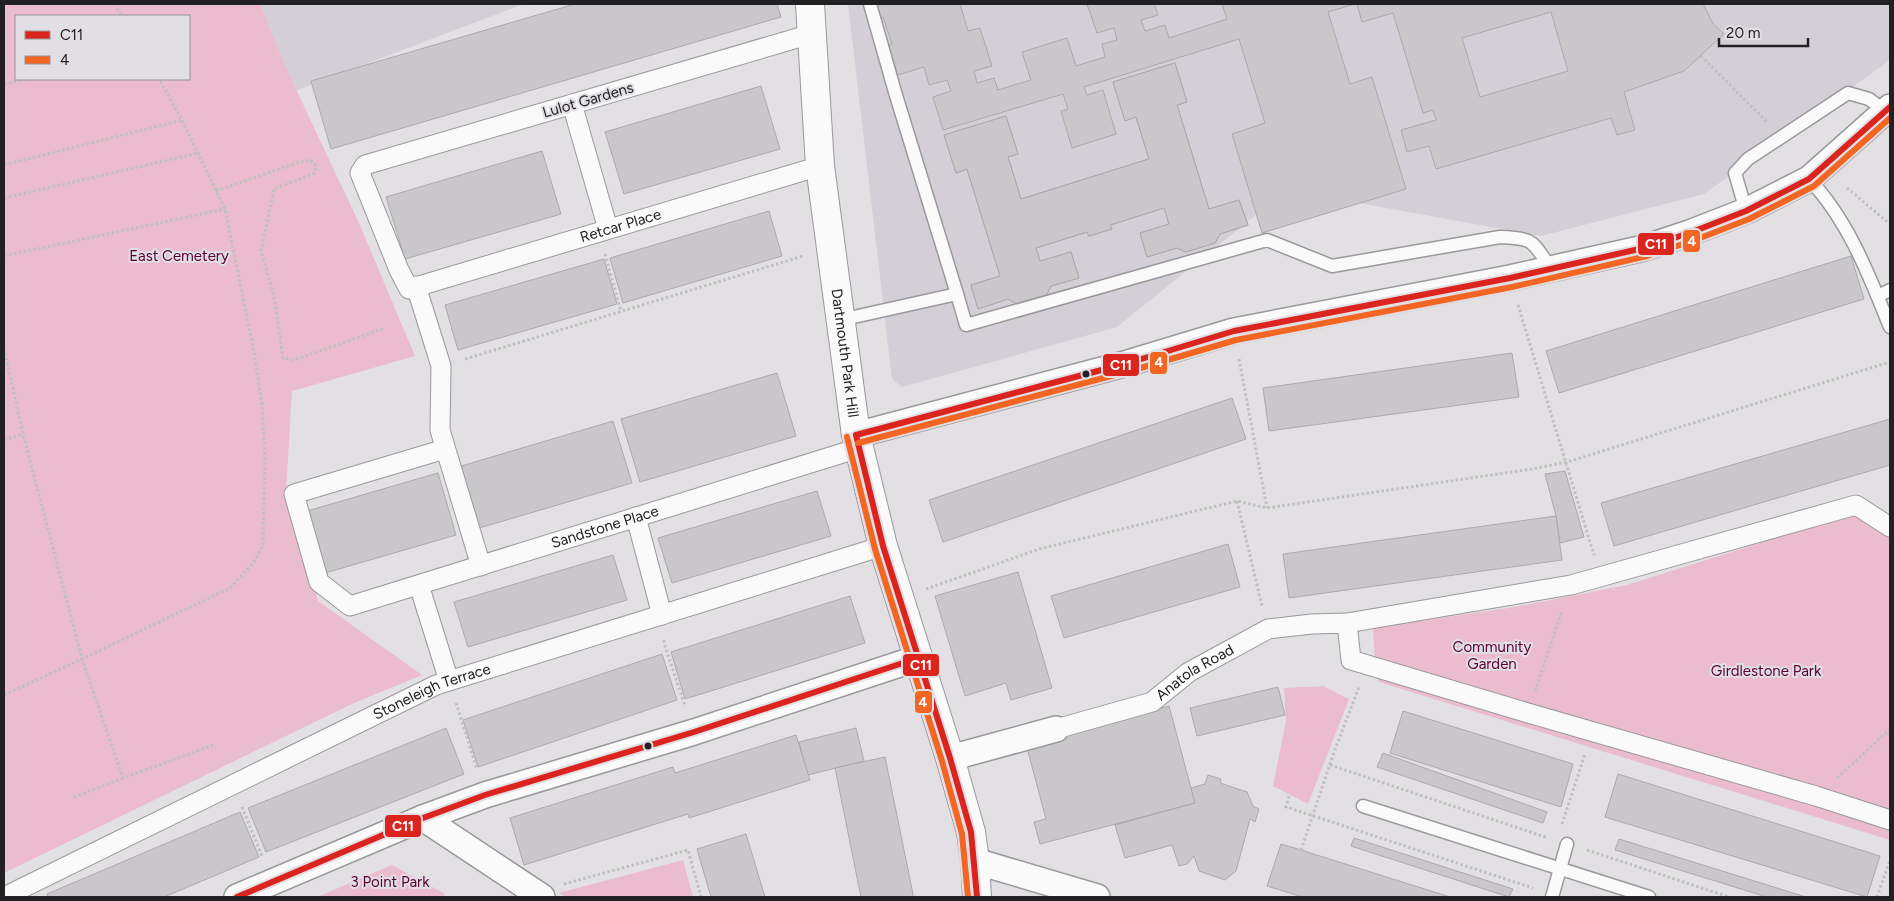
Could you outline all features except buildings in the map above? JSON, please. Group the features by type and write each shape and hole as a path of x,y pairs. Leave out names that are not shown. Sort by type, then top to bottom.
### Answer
{"street":[{"name":"Dartmouth Park Hill","path":"810,4 820,166 857,442 883,546 950,758 971,832 977,897"},
{"name":"Lulot Gardens","path":"418,285 409,289 398,270 360,173 365,165 811,34"},
{"path":"572,104 604,230"},
{"path":"857,442 1234,330 1552,270 1644,248 1746,211 1816,173 1888,109"},
{"name":"Retcar Place","path":"418,285 820,166"},
{"path":"418,285 441,366 440,430 481,566"},
{"name":"Sandstone Place","path":"445,449 294,494 319,582 350,606 636,517 857,442"},
{"name":"Anatola Road","path":"950,758 1152,702 1189,672 1268,629 1312,624 1347,623 1571,584 1856,505 1890,527"},
{"path":"636,517 662,615"},
{"name":"Stoneleigh Terrace","path":"4,897 436,685 883,546"},
{"path":"418,585 449,681"},
{"path":"1347,623 1359,663 1816,796 1890,820"},
{"path":"237,897 485,794 694,732 918,658"},
{"path":"424,818 538,894"},
{"path":"975,861 1097,897"}],"lane":[{"path":"870,4 966,325 1267,240 1332,266 1500,237 1521,238 1531,241 1552,270"},
{"path":"1746,211 1735,173 1748,159 1848,93 1869,99 1888,109"},
{"path":"1816,173 1824,195 1862,258 1890,327"},
{"path":"1878,296 1890,290"},
{"path":"840,320 957,294"},
{"path":"1363,806 1649,897"},
{"path":"1553,896 1560,868 1561,842"}],"path":[{"path":"114,4 121,15"},
{"path":"1701,56 1782,136"},
{"path":"4,84 23,80"},
{"path":"4,695 230,588 254,562 263,544 265,456 262,405 254,352 225,209 199,153 160,80"},
{"path":"4,165 182,120"},
{"path":"4,198 199,153"},
{"path":"216,190 296,163 311,160 316,166 315,173 274,189 260,251 274,296 283,358 294,360 385,328"},
{"path":"1816,173 1890,224"},
{"path":"4,256 225,209"},
{"path":"604,230 621,311"},
{"path":"441,366 830,248"},
{"path":"1510,278 1567,462 1600,577"},
{"path":"1234,330 1268,508"},
{"path":"4,348 23,434 82,659 123,778"},
{"path":"899,599 1039,549 1237,500 1268,508 1532,469 1567,462 1890,362"},
{"path":"4,440 23,434"},
{"path":"1237,500 1268,629"},
{"path":"1528,713 1571,584"},
{"path":"662,615 664,646 694,732"},
{"path":"1301,850 1330,765 1359,663"},
{"path":"449,681 485,794"},
{"path":"1816,796 1890,729"},
{"path":"1561,842 1592,732"},
{"path":"74,797 214,745"},
{"path":"1330,765 1729,897"},
{"path":"233,785 272,882"},
{"path":"1289,796 1286,808 1553,896"},
{"path":"538,894 688,850 702,897"},
{"path":"1877,897 1890,860"}],"shaded area":[{"path":"234,4 524,4 271,100"},
{"path":"848,4 1890,4 1890,60 1704,194 1541,236 1287,190 1117,327 902,387 892,379"}],"green space":[{"name":"East Cemetery","path":"4,4 260,4 286,68 359,223 415,356 292,391 286,492 318,601 422,675 352,704 4,873"},
{"name":"Girdlestone Park","path":"1858,512 1890,537 1890,840 1379,682 1375,660 1373,628 1515,607 1627,585"},
{"path":"1323,686 1349,699 1308,804 1273,786 1286,721 1284,688"},
{"path":"683,860 693,897 566,897 559,893"},
{"name":"3 Point Park","path":"392,865 445,894 443,897 317,897"}],"transit line":[{"name":"C11","path":"856,435 1128,363 1234,331 1510,278 1644,248 1746,211 1809,179 1890,107"},
{"name":"4","path":"858,443 1130,371 1236,340 1512,287 1647,256 1749,219 1814,186 1890,118"},
{"name":"C11","path":"856,435 883,546 950,758 971,832 977,897"},
{"name":"4","path":"847,437 875,549 942,761 962,834 968,897"},
{"name":"C11","path":"237,897 423,818 485,795 694,732 918,658"}],"park label":[{"name":"Community Garden","path":"1492,656"}]}
